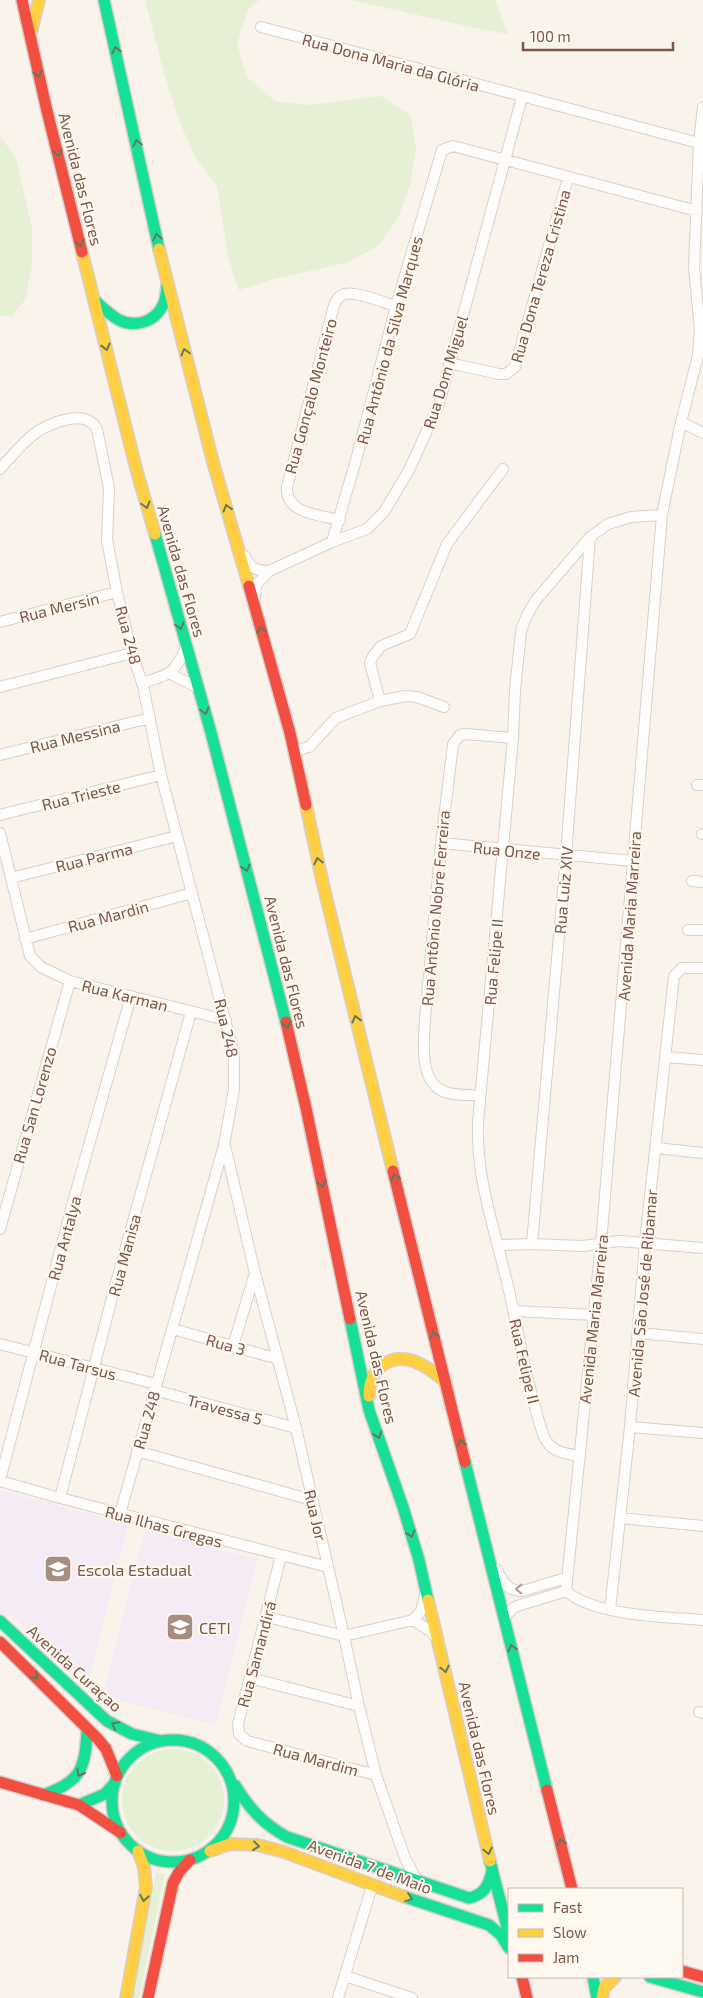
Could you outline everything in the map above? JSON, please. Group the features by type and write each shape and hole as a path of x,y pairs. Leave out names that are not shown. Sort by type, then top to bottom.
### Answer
{"main road":[{"name":"Avenida das Flores","path":"22,0 137,472 198,688 284,1014 306,1108 369,1410 403,1507 425,1587 508,1931"},
{"path":"30,37 39,0"},
{"path":"104,2 167,284 213,462 255,606 294,751 322,880 572,1888"},
{"path":"94,300 111,316 125,323 141,324 153,318 163,306 167,284"},
{"path":"369,1410 368,1387 374,1374 383,1364 395,1358 416,1361 432,1369 446,1382"},
{"name":"Avenida Curaçao","path":"0,1621 108,1721 132,1734 161,1741"},
{"name":"Avenida Curaçao","path":"0,1642 106,1749 116,1780"},
{"path":"43,1795 60,1790 78,1778 86,1758 87,1729"},
{"path":"79,1806 105,1794 116,1780 127,1760 143,1748 161,1741 182,1740 202,1747 218,1759 230,1777 235,1804 227,1830 208,1851 190,1860 175,1862 159,1860 138,1851"},
{"name":"Avenida 7 de Maio","path":"230,1777 259,1820 287,1837 469,1898 477,1897 484,1892 489,1884 492,1870"},
{"path":"116,1780 112,1800 114,1818 122,1834"},
{"path":"0,1782 79,1806 98,1816 122,1834 138,1851 144,1867 146,1887 126,1998"},
{"name":"Avenida 7 de Maio","path":"208,1851 230,1844 258,1845 284,1852 372,1886 489,1925 501,1936 508,1946"},
{"path":"148,1998 173,1883 179,1872 190,1860"},
{"path":"683,1971 703,1977"},
{"path":"593,1978 598,1998"},
{"path":"602,1998 604,1988 614,1978"},
{"path":"654,1978 703,1992"},
{"path":"522,1979 527,1998"}],"street":[{"name":"Rua Dona Maria da Glória","path":"261,27 522,97"},
{"path":"522,97 698,143"},
{"name":"Rua Dom Miguel","path":"269,571 332,542 367,529 384,512 409,470 438,404 522,97"},
{"name":"Avenida Maria Marreira","path":"566,1591 601,1243 662,515 698,347 700,329 694,268 698,143 703,107"},
{"name":"Rua Antônio da Silva Marques","path":"332,542 340,520 396,306 439,155 442,150 453,146 506,161"},
{"path":"506,161 697,211"},
{"name":"Rua Dona Tereza Cristina","path":"450,363 499,374 506,374 515,367 568,178"},
{"name":"Rua Gonçalo Monteiro","path":"340,520 303,511 290,503 286,495 287,487 298,440 334,304 339,297 344,294 352,294 396,306"},
{"name":"Rua 248","path":"0,469 27,439 42,427 78,417 93,422 97,429 109,488 107,540 117,592 132,654 142,683 161,775 234,1054 235,1070 224,1145 120,1514"},
{"path":"681,422 703,433"},
{"path":"380,701 370,663 373,656 381,646 410,634 447,544 503,469"},
{"name":"Rua Felipe II","path":"580,1456 556,1451 548,1446 544,1437 482,1186 478,1162 480,1095 513,738 515,690 521,631 527,615 536,600 590,537 608,524 631,517 662,515"},
{"name":"Rua Luiz XIV","path":"532,1244 566,856 590,537"},
{"path":"236,539 252,567 259,571 269,571"},
{"path":"255,606 256,585 269,571"},
{"name":"Rua Mersin","path":"0,622 117,592"},
{"path":"142,683 171,674 180,661 186,647"},
{"path":"0,687 132,654"},
{"path":"171,674 198,688"},
{"path":"294,751 309,747 336,718 380,701 406,696 417,697 444,708"},
{"name":"Rua Messina","path":"0,755 150,718"},
{"name":"Rua Antônio Nobre Ferreira","path":"480,1095 460,1095 444,1092 434,1086 426,1063 424,1045 425,1018 440,843 453,744 456,739 466,734 513,738"},
{"name":"Rua Trieste","path":"0,815 161,775"},
{"path":"0,834 20,910 25,939"},
{"name":"Rua Parma","path":"11,878 177,836"},
{"name":"Rua Onze","path":"440,843 633,861"},
{"path":"692,882 703,882"},
{"name":"Rua Mardin","path":"25,939 192,893"},
{"path":"688,930 703,930"},
{"name":"Rua Karman","path":"25,939 30,956 41,968 70,981 226,1020"},
{"name":"Avenida São José de Ribamar","path":"610,1610 630,1428 645,1243 674,976 682,968 703,968"},
{"name":"Rua San Lorenzo","path":"0,1229 70,981"},
{"name":"Rua Antalya","path":"0,1481 73,1202 132,996"},
{"name":"Rua Manisa","path":"60,1498 191,1012"},
{"path":"666,1057 703,1060"},
{"name":"Rua Jor","path":"224,1145 255,1273 296,1428 344,1636 358,1706 376,1775 402,1850 417,1881"},
{"path":"656,1148 703,1153"},
{"path":"498,1245 583,1246 619,1241 703,1248"},
{"path":"233,1346 255,1273"},
{"path":"514,1311 594,1315"},
{"name":"Rua 3","path":"173,1329 278,1359"},
{"path":"639,1333 703,1339"},
{"name":"Rua Tarsus","path":"0,1344 155,1387"},
{"name":"Travessa 5","path":"155,1387 296,1428"},
{"path":"630,1428 703,1433"},
{"path":"137,1451 312,1500"},
{"name":"Rua Ilhas Gregas","path":"0,1481 328,1567"},
{"path":"620,1518 703,1526"},
{"path":"484,1540 507,1588 514,1591 522,1591 566,1578"},
{"name":"Rua Samandirá","path":"255,1744 242,1737 238,1730 281,1556"},
{"path":"267,1617 344,1636 413,1620 424,1603 425,1587"},
{"path":"504,1617 514,1607 566,1591 578,1599 610,1610 703,1620"},
{"path":"413,1620 432,1632 438,1640"},
{"path":"250,1678 358,1706"},
{"name":"Rua Mardim","path":"255,1744 376,1775"},
{"path":"338,1998 372,1886"},
{"path":"344,1976 412,1998"}],"shaded area":[{"name":"Escola Estadual","path":"0,1490 129,1524 86,1690 10,1614 4,1620 0,1616"},
{"name":"CETI","path":"145,1530 258,1559 216,1725 102,1696"}],"green space":[{"path":"145,0 259,0 248,10 237,44 247,77 275,101 310,105 382,96 411,116 416,149 410,185 398,218 378,246 346,263 238,289 228,256 217,186 195,157 180,123 164,73"},
{"path":"351,0 495,0 508,34 475,28"},
{"path":"0,136 16,158 32,228 32,265 25,300 12,316 0,316"},
{"path":"173,1749 192,1753 209,1764 220,1781 224,1800 220,1819 209,1836 192,1847 173,1851 154,1847 137,1836 126,1819 122,1800 126,1781 137,1764 154,1753"},
{"path":"156,1873 165,1874 139,1998 131,1998"}],"traffic: fast":[{"path":"104,0 159,249"},
{"path":"94,300 119,320 132,323 144,322 155,316 163,305 167,286"},
{"path":"155,534 210,729 286,1022"},
{"path":"350,1319 369,1410 403,1507 419,1560 428,1600"},
{"path":"465,1462 547,1790"},
{"path":"0,1621 107,1721 132,1734 161,1741"},
{"path":"43,1795 66,1785 79,1772 85,1754 87,1729"},
{"path":"173,1740 185,1741 196,1745 216,1758 229,1778 233,1789 234,1801 233,1813 229,1824 216,1844 196,1857 185,1861 173,1862 161,1861 150,1857 130,1844 117,1824 113,1813 112,1801 113,1789 117,1778 130,1758 150,1745 161,1741 173,1740"},
{"path":"79,1805 105,1794 115,1783"},
{"path":"235,1785 257,1815 287,1837 469,1898 474,1897 485,1889 492,1871"},
{"path":"490,1861 508,1931"},
{"path":"405,1897 489,1925 501,1935 508,1946"},
{"path":"593,1978 597,1998"},
{"path":"654,1978 703,1992"}],"traffic: slow":[{"path":"31,32 39,0"},
{"path":"159,249 213,462 249,586"},
{"path":"82,252 137,472 155,534"},
{"path":"306,805 322,880 393,1171"},
{"path":"369,1396 372,1380 377,1370 397,1359 406,1359 423,1365 446,1382"},
{"path":"428,1600 490,1861"},
{"path":"210,1851 230,1844 258,1845 284,1852 405,1897"},
{"path":"126,1998 146,1887 144,1867 138,1851"},
{"path":"602,1998 604,1988 614,1978"}],"traffic: jam":[{"path":"22,0 82,252"},
{"path":"249,586 290,733 306,805"},
{"path":"286,1022 350,1319"},
{"path":"393,1171 465,1462"},
{"path":"0,1642 98,1739 106,1749 117,1776"},
{"path":"0,1782 79,1805 121,1833"},
{"path":"547,1790 572,1888"},
{"path":"148,1998 173,1883 179,1872 190,1860"},
{"path":"683,1971 703,1977"},
{"path":"522,1978 527,1998"}],"place":[{"name":"Escola Estadual","path":"58,1569"},
{"name":"CETI","path":"180,1627"}]}
